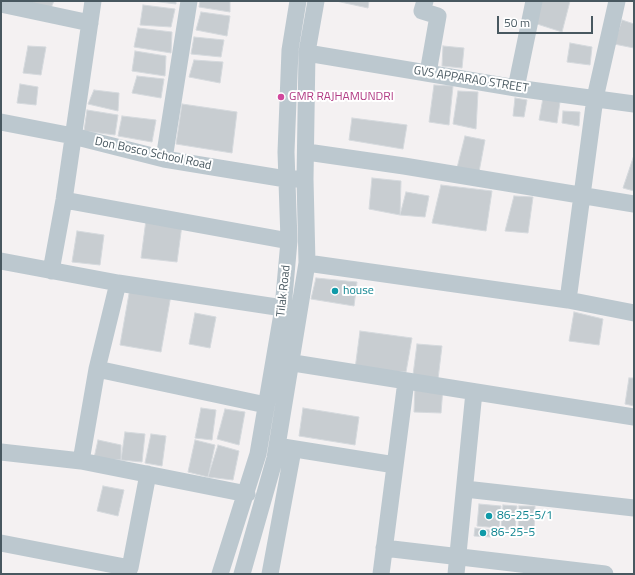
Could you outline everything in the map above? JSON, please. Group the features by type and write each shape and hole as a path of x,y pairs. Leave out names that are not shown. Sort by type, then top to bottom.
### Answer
{"street":[{"path":"51,271 64,200 93,1"},
{"path":"164,159 189,1"},
{"name":"Tilak Road","path":"220,574 228,544 247,494 258,454 283,308 289,241 286,179 290,50 298,1"},
{"name":"Tilak Road","path":"242,574 285,448 292,363 308,263 305,179 307,152 308,53 316,1"},
{"path":"425,1 422,10 438,16 428,73"},
{"path":"516,88 534,1"},
{"path":"568,300 595,98 617,1"},
{"path":"1,4 90,23"},
{"name":"GVS APPARAO STREET","path":"308,53 516,88 634,104"},
{"name":"Don Bosco School Road","path":"1,122 73,136 164,159 286,179 305,179"},
{"path":"307,152 404,166 634,204"},
{"path":"64,200 289,241"},
{"path":"1,260 118,283 283,308"},
{"path":"308,263 568,300 634,313"},
{"path":"81,461 98,369 118,283"},
{"path":"275,360 634,417"},
{"path":"98,369 266,405"},
{"path":"381,574 406,381"},
{"path":"457,566 474,392"},
{"path":"270,574 285,448 395,465"},
{"path":"1,452 81,461 247,494"},
{"path":"1,543 130,568 148,474"},
{"path":"465,489 634,508"},
{"path":"384,548 457,566 605,574"}],"building":[{"path":"33,1 54,1 51,8 32,5"},
{"path":"152,1 176,1 176,4"},
{"path":"200,1 230,1 230,12 199,7"},
{"path":"336,1 369,1 368,8"},
{"path":"539,1 570,1 562,32 534,23"},
{"path":"143,5 175,9 171,27 140,25"},
{"path":"201,12 230,16 227,36 196,30"},
{"path":"622,20 634,24 634,48 614,44"},
{"path":"138,28 172,32 171,53 134,47"},
{"path":"194,37 224,40 221,57 191,54"},
{"path":"570,43 592,47 590,65 567,62"},
{"path":"28,46 46,47 41,75 23,73"},
{"path":"443,46 464,48 462,68 442,66"},
{"path":"135,51 166,56 165,76 132,71"},
{"path":"194,60 223,62 220,83 189,77"},
{"path":"137,76 164,79 161,98 132,93"},
{"path":"20,84 38,87 36,105 17,103"},
{"path":"434,85 453,86 449,125 429,122"},
{"path":"94,90 119,93 118,111 88,104"},
{"path":"458,91 478,92 476,129 453,124"},
{"path":"515,98 527,100 524,117 513,116"},
{"path":"543,98 560,102 557,123 539,120"},
{"path":"182,104 237,112 232,153 176,144"},
{"path":"87,110 118,115 115,135 84,131"},
{"path":"563,111 580,112 579,126 562,123"},
{"path":"122,116 156,120 152,142 118,136"},
{"path":"352,118 407,125 403,149 349,140"},
{"path":"465,136 485,140 479,172 457,168"},
{"path":"633,158 634,159 634,191 623,188"},
{"path":"372,178 401,181 400,215 369,209"},
{"path":"441,185 492,191 486,231 432,223"},
{"path":"406,192 429,196 425,217 400,215"},
{"path":"514,196 533,197 528,233 505,231"},
{"path":"146,220 182,225 177,262 141,258"},
{"path":"77,231 104,235 100,265 72,262"},
{"name":"house","path":"316,278 357,282 354,306 311,299"},
{"path":"130,288 171,295 161,352 120,345"},
{"path":"574,312 603,319 599,345 569,341"},
{"path":"195,313 216,317 210,348 189,344"},
{"path":"360,331 412,338 406,372 355,369"},
{"path":"417,344 442,346 438,379 413,375"},
{"path":"629,378 634,378 634,406 625,404"},
{"path":"415,386 443,388 441,413 414,412"},
{"path":"201,408 216,410 212,440 195,438"},
{"path":"303,408 359,417 355,445 299,436"},
{"path":"225,409 245,412 239,445 217,439"},
{"path":"125,432 145,434 142,462 121,460"},
{"path":"151,434 166,436 162,466 145,463"},
{"path":"98,440 121,445 121,460 94,458"},
{"path":"195,440 215,445 208,477 188,472"},
{"path":"218,445 239,451 233,480 208,477"},
{"path":"103,486 124,490 118,516 97,511"},
{"name":"86-25-5/1","path":"479,504 501,506 499,528 477,526"},
{"path":"503,505 517,506 515,530 501,529"},
{"path":"519,506 535,506 534,531 518,531"},
{"name":"86-25-5","path":"475,528 491,530 491,537 474,536"}],"place":[{"name":"GMR RAJHAMUNDRI","path":"281,97"},
{"name":"house","path":"335,291"},
{"name":"86-25-5/1","path":"489,516"},
{"name":"86-25-5","path":"483,533"}]}
